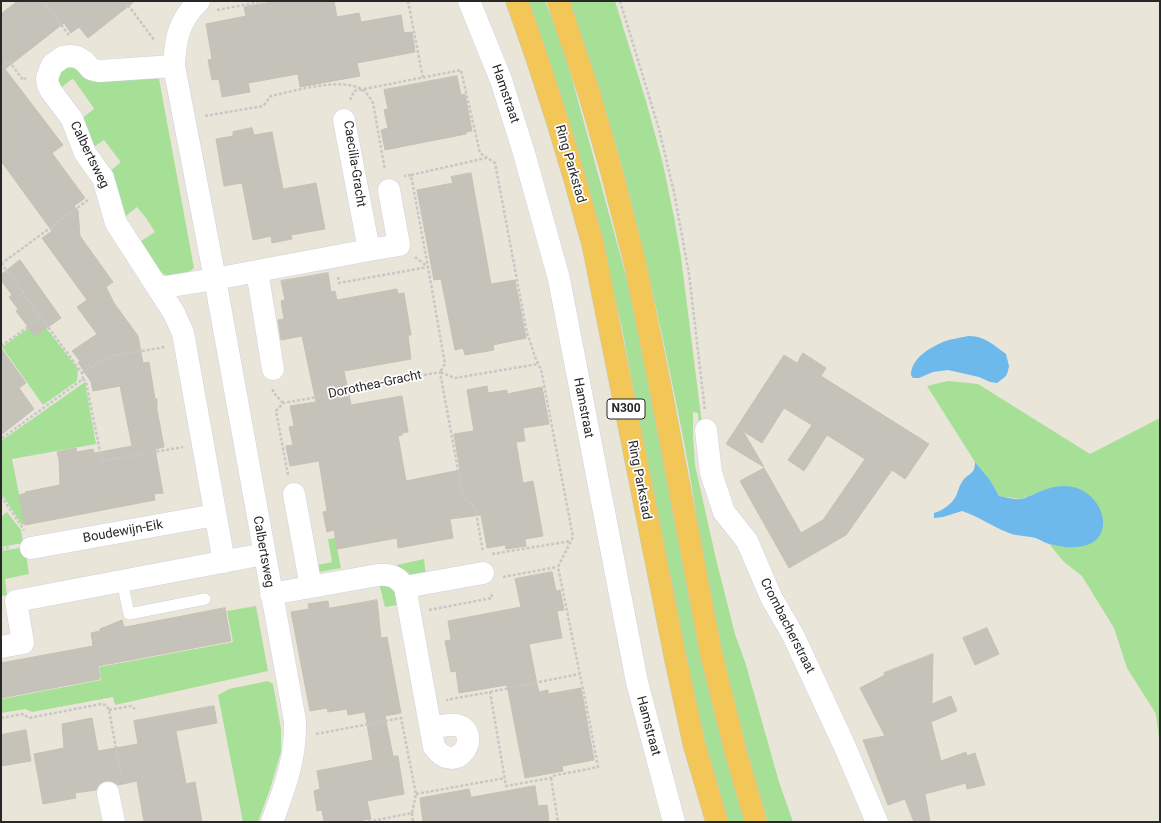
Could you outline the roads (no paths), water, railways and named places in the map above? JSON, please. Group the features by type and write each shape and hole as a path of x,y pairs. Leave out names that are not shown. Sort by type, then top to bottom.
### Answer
{"highway":[{"name":"Ring Parkstad","path":"517,1 554,106 593,245 676,661 694,744 718,822"},
{"name":"N300","path":"558,1 590,96 612,173 635,264 660,386 710,653 756,822"}],"street":[{"name":"Hamstraat","path":"469,1 501,80 524,153 559,279 636,682 674,822"},
{"name":"Calbertsweg","path":"206,6 186,16 179,29 174,52 174,66 294,721 294,754 286,784 272,822"},
{"name":"Calbertsweg","path":"174,66 99,71 91,69 84,61 73,57 63,57 52,65 47,78 51,92 72,119 85,153 103,178 116,223 159,288 174,313 183,333 224,562"},
{"name":"Caecilia-Gracht","path":"344,120 369,250"},
{"path":"159,288 399,245 389,190"},
{"path":"257,271 273,369"},
{"name":"Crombacherstraat","path":"706,430 711,473 724,512 747,542 768,590 793,635 842,740 877,822"},
{"path":"294,494 311,587"},
{"name":"Boudewijn-Eik","path":"28,541 215,515"},
{"path":"1,647 23,643 16,601 264,554"},
{"path":"404,587 489,569"},
{"path":"271,594 388,574 394,576 400,581 404,587 431,728"},
{"path":"108,793 114,822"}],"lane":[{"path":"122,580 129,614 205,599"}],"water":[{"path":"968,336 979,337 993,344 1006,354 1009,366 1006,376 997,383 948,370 933,372 919,378 913,378 911,375 914,364 917,359 927,351 946,341"},
{"path":"975,462 990,480 999,496 1022,499 1047,489 1063,486 1073,487 1085,492 1094,499 1100,509 1103,519 1102,529 1098,538 1089,544 1076,547 1065,547 1046,543 1035,538 1012,534 962,511 943,517 934,518 934,513 940,511 952,502 964,479 974,470"}]}
